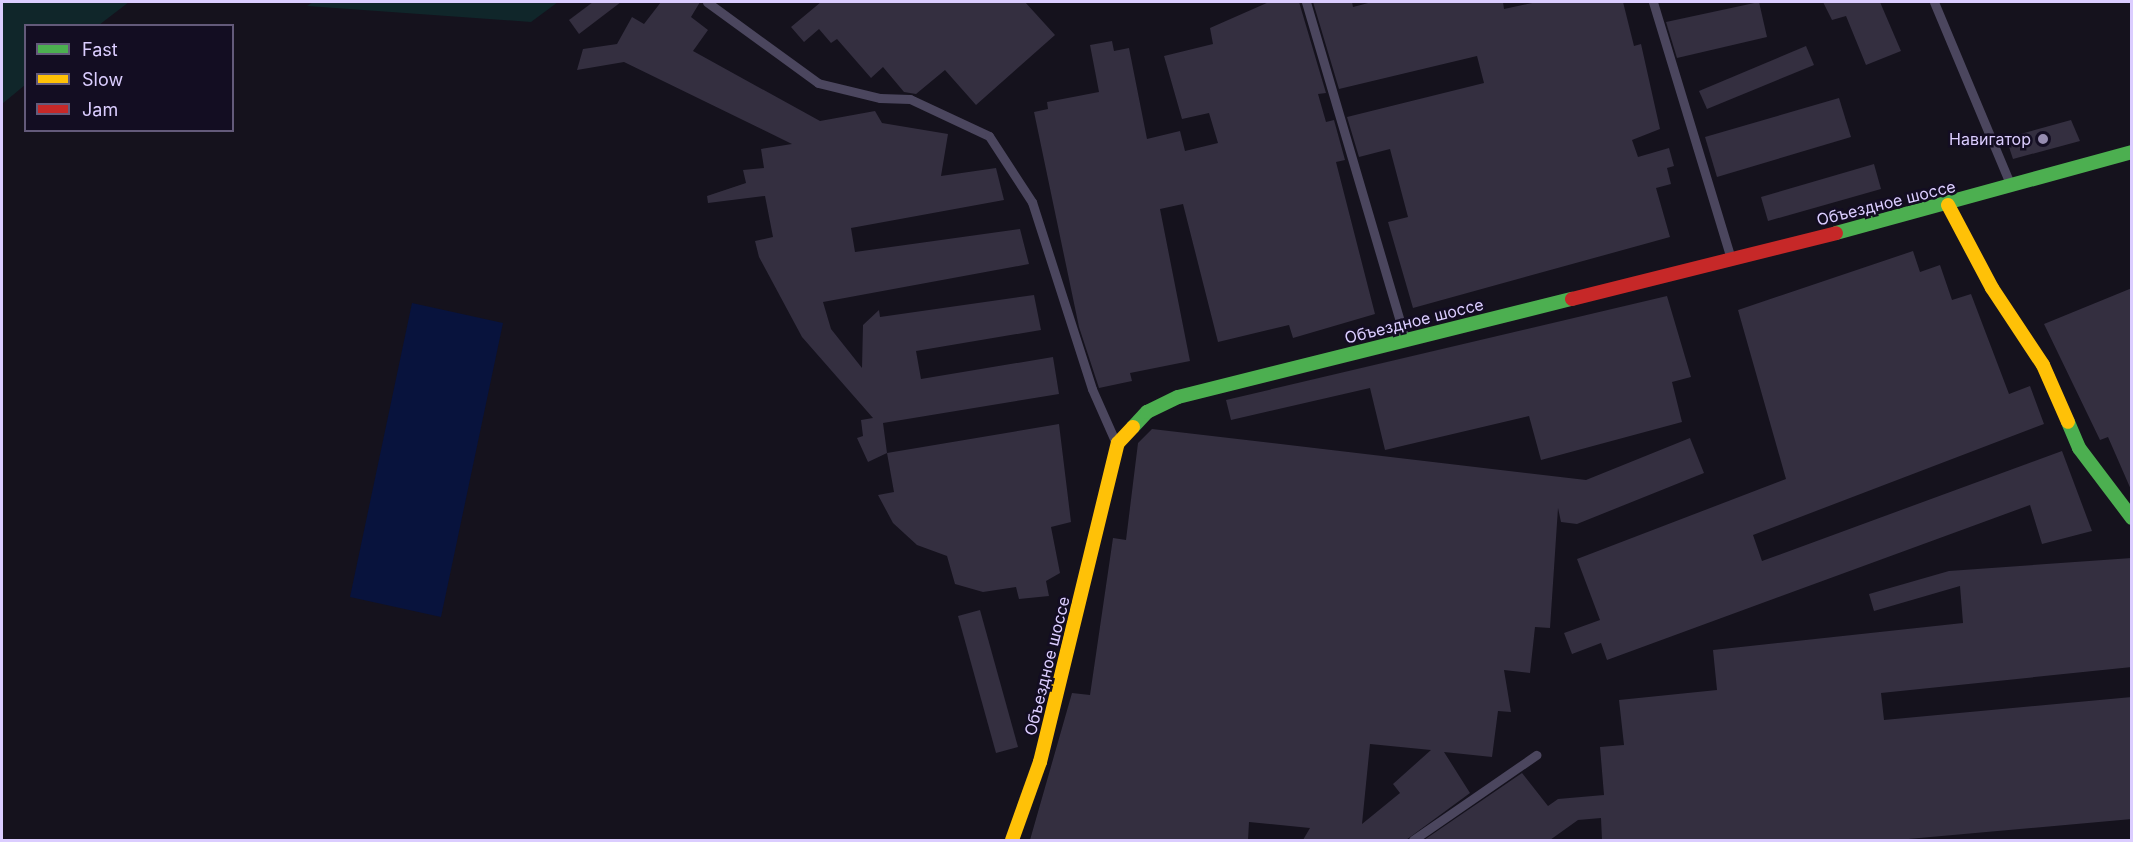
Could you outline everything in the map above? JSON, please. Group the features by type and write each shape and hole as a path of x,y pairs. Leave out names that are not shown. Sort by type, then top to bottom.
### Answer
{"street":[{"name":"Объездное шоссе","path":"1012,840 1040,762 1118,446 1130,425 1178,397 2012,189 2132,152"},
{"path":"1948,205 1992,288 2043,365 2079,448 2132,518"}],"lane":[{"path":"707,2 818,83 880,98 910,99 989,136 1032,202 1092,389 1118,446"},
{"path":"1306,2 1406,340"},
{"path":"1653,2 1731,259"},
{"path":"1934,2 2012,189"},
{"path":"1413,840 1536,754"}],"green space":[{"path":"2,2 129,2 100,24 24,24 24,86 2,104"},
{"path":"313,2 558,2 531,22 307,6"}],"shaded area":[{"path":"412,303 503,323 441,617 350,597"}],"building":[{"path":"593,2 621,2 579,34 569,20"},
{"path":"661,2 700,2 691,17 708,30 693,51 820,121 875,111 882,123 948,134 941,176 996,168 1004,200 851,228 855,252 1020,229 1029,264 823,302 831,329 862,368 863,325 879,310 880,317 1034,295 1041,330 916,351 921,379 1053,357 1059,394 883,423 887,453 868,462 857,438 863,436 861,420 873,418 802,337 759,257 755,241 773,237 765,196 708,203 707,196 746,183 743,170 764,168 761,149 792,144 624,62 577,70 583,49 617,44 632,17 644,24"},
{"path":"821,2 1025,2 1055,35 976,105 945,70 916,94 904,92 883,67 871,78 837,39 831,43 819,29 804,42 791,27"},
{"path":"1269,2 1299,2 1326,93 1318,94 1326,122 1334,120 1345,160 1336,162 1375,314 1293,338 1289,325 1218,342 1183,204 1160,209 1190,361 1130,373 1132,381 1099,388 1079,327 1034,112 1048,109 1047,102 1099,92 1090,45 1112,41 1114,51 1129,48 1147,139 1180,131 1185,151 1218,143 1209,113 1182,119 1164,56 1213,44 1210,28"},
{"path":"1313,2 1352,2 1353,7 1372,2 1503,2 1504,9 1537,2 1623,2 1634,46 1641,44 1660,129 1632,140 1638,157 1669,148 1674,166 1667,168 1671,184 1656,188 1670,237 1413,308 1388,222 1408,217 1390,149 1359,157 1347,117 1484,83 1477,56 1339,89"},
{"path":"1759,2 1767,37 1677,58 1666,22"},
{"path":"1823,2 1880,2 1901,51 1866,65 1846,16 1832,20"},
{"path":"1806,46 1814,65 1707,109 1699,91"},
{"path":"1839,98 1851,137 1717,177 1705,137"},
{"name":"Навигатор","path":"2071,120 2080,141 2013,159 2006,138"},
{"path":"1874,164 1881,189 1768,221 1761,197"},
{"path":"1913,251 1920,272 1940,265 1952,300 1971,294 2009,394 2030,386 2044,424 1753,535 1762,561 2062,451 2092,531 2042,544 2030,505 1607,660 1601,643 1572,654 1564,633 1600,620 1577,559 1786,479 1738,310"},
{"path":"2132,288 2132,492 2108,437 2100,440 2044,324"},
{"path":"1667,296 1691,377 1672,382 1682,422 1541,460 1529,416 1385,450 1370,388 1231,420 1226,400"},
{"path":"1059,424 1071,522 1051,527 1060,573 1046,581 1049,596 1019,599 1016,587 983,592 955,584 947,556 917,545 893,523 878,495 894,492 887,453"},
{"path":"1152,429 1586,480 1690,438 1704,473 1577,524 1561,522 1558,508 1550,628 1535,627 1530,673 1504,670 1511,712 1498,711 1492,757 1444,752 1470,793 1406,840 1303,840 1310,828 1249,822 1248,840 1030,840 1072,693 1090,695 1113,538 1126,540 1138,443","holes":["1370,744 1431,750 1393,784 1400,793 1362,824"]},
{"path":"2132,558 2132,667 1881,693 1884,720 2132,697 2132,819 1897,840 1602,840 1601,818 1578,820 1550,840 1424,840 1522,773 1548,806 1558,799 1604,795 1600,747 1624,745 1619,700 1717,690 1713,650 1963,623 1960,586 1874,611 1869,594 1949,571"},
{"path":"980,610 1018,747 996,753 958,616"}],"traffic: fast":[{"path":"1836,233 2132,152"},
{"path":"1133,427 1147,412 1178,397 1572,299"},
{"path":"2068,422 2079,448 2132,518"}],"traffic: slow":[{"path":"1948,205 1992,288 2043,365 2068,422"},
{"path":"1012,840 1040,762 1118,443 1133,427"}],"traffic: jam":[{"path":"1572,299 1836,233"}],"place":[{"name":"Навигатор","path":"2043,139"}]}
